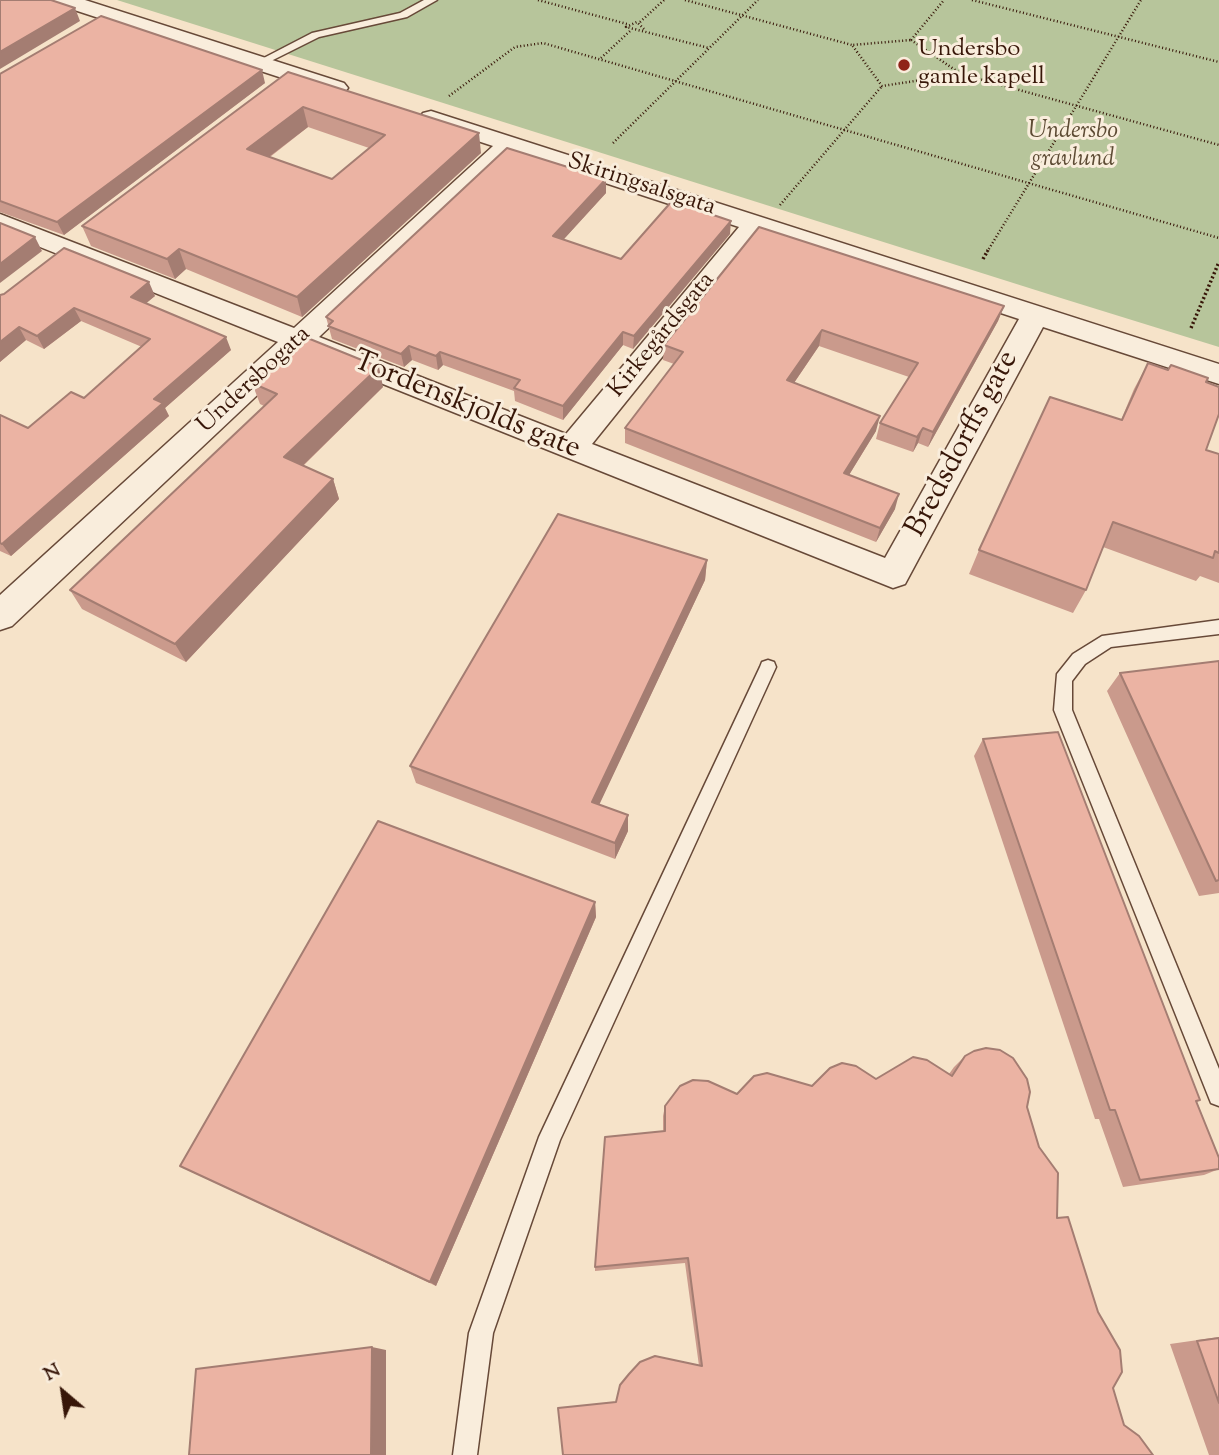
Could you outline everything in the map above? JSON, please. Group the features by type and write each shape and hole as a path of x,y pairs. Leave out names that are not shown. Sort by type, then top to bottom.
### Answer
{"street":[{"path":"63,0 359,95"},
{"path":"88,29 110,15"},
{"path":"275,90 296,75"},
{"name":"Skiringsalsgata","path":"415,113 1219,374"},
{"name":"Undersbogata","path":"0,616 510,144"},
{"name":"Tordenskjolds gate","path":"0,222 893,575"},
{"name":"Kirkegårdsgata","path":"571,449 759,224"},
{"name":"Bredsdorffs gate","path":"893,575 1035,315"}],"lane":[{"path":"261,62 316,35 403,15 426,1"},
{"path":"1219,626 1108,641 1079,659 1063,679 1063,710 1219,1094"},
{"path":"465,1455 481,1333 550,1137 768,667"}],"path":[{"path":"538,0 627,24 640,23 664,0"},
{"path":"685,0 852,45 911,40 961,74 1219,145"},
{"path":"613,143 758,0"},
{"path":"911,40 944,0"},
{"path":"972,0 1219,62"},
{"path":"983,259 1141,0"},
{"path":"640,23 643,29"},
{"path":"627,24 631,30"},
{"path":"600,58 631,30 643,29 709,48"},
{"path":"415,113 522,44 543,43 1219,238"},
{"path":"852,45 882,86"},
{"path":"759,224 882,86 961,74"},
{"path":"1191,328 1219,262"}],"green space":[{"name":"Undersbo gravlund","path":"117,0 1219,0 1219,347 1064,299"}],"building":[{"path":"0,0 51,0 75,8 0,52"},
{"path":"101,16 262,70 57,222 0,201 0,74"},
{"path":"288,72 479,133 297,297 179,249 167,259 82,226","holes":["303,107 385,135 332,179 247,149"]},
{"path":"507,148 606,179 553,236 621,259 672,201 731,221 634,336 623,332 563,406 514,388 520,380 440,352 436,356 409,346 401,354 328,326 333,321 326,317"},
{"path":"0,223 35,237 0,264"},
{"path":"759,227 1004,306 933,432 923,428 917,437 880,423 918,363 822,330 787,380 880,416 844,473 899,494 880,528 625,428 683,352 664,345"},
{"path":"64,248 149,282 131,297 226,337 154,399 163,403 2,544 0,415 28,428 71,392 84,398 150,339 74,308 37,336 19,327 0,342 0,295"},
{"path":"305,337 379,367 284,457 333,479 175,644 70,590 277,394 252,383"},
{"path":"1148,363 1168,370 1171,365 1208,378 1206,382 1219,387 1219,414 1206,450 1219,454 1219,553 1215,551 1213,558 1113,522 1086,590 979,550 1050,397 1122,420"},
{"path":"558,514 707,560 592,802 628,815 615,843 410,766"},
{"path":"1219,661 1219,880 1216,881 1120,673"},
{"path":"1058,732 1200,1100 1196,1101 1219,1158 1219,1169 1140,1180 1115,1110 1110,1110 983,739"},
{"path":"378,821 595,902 430,1282 180,1166"},
{"path":"986,1048 1000,1050 1013,1058 1027,1079 1030,1092 1027,1107 1039,1147 1058,1173 1057,1218 1068,1217 1098,1312 1120,1350 1122,1372 1113,1388 1124,1425 1139,1436 1153,1455 563,1455 558,1408 616,1402 620,1385 629,1374 640,1362 655,1356 702,1366 688,1258 595,1267 605,1137 665,1131 665,1106 680,1086 693,1080 708,1081 737,1094 754,1076 767,1073 812,1086 830,1068 842,1063 856,1066 876,1079 913,1057 927,1060 952,1076 965,1056"},
{"path":"1219,1338 1219,1403 1197,1341"},
{"path":"372,1347 371,1455 189,1455 196,1369"}],"place":[{"name":"Undersbo gamle kapell","path":"904,65"}]}
